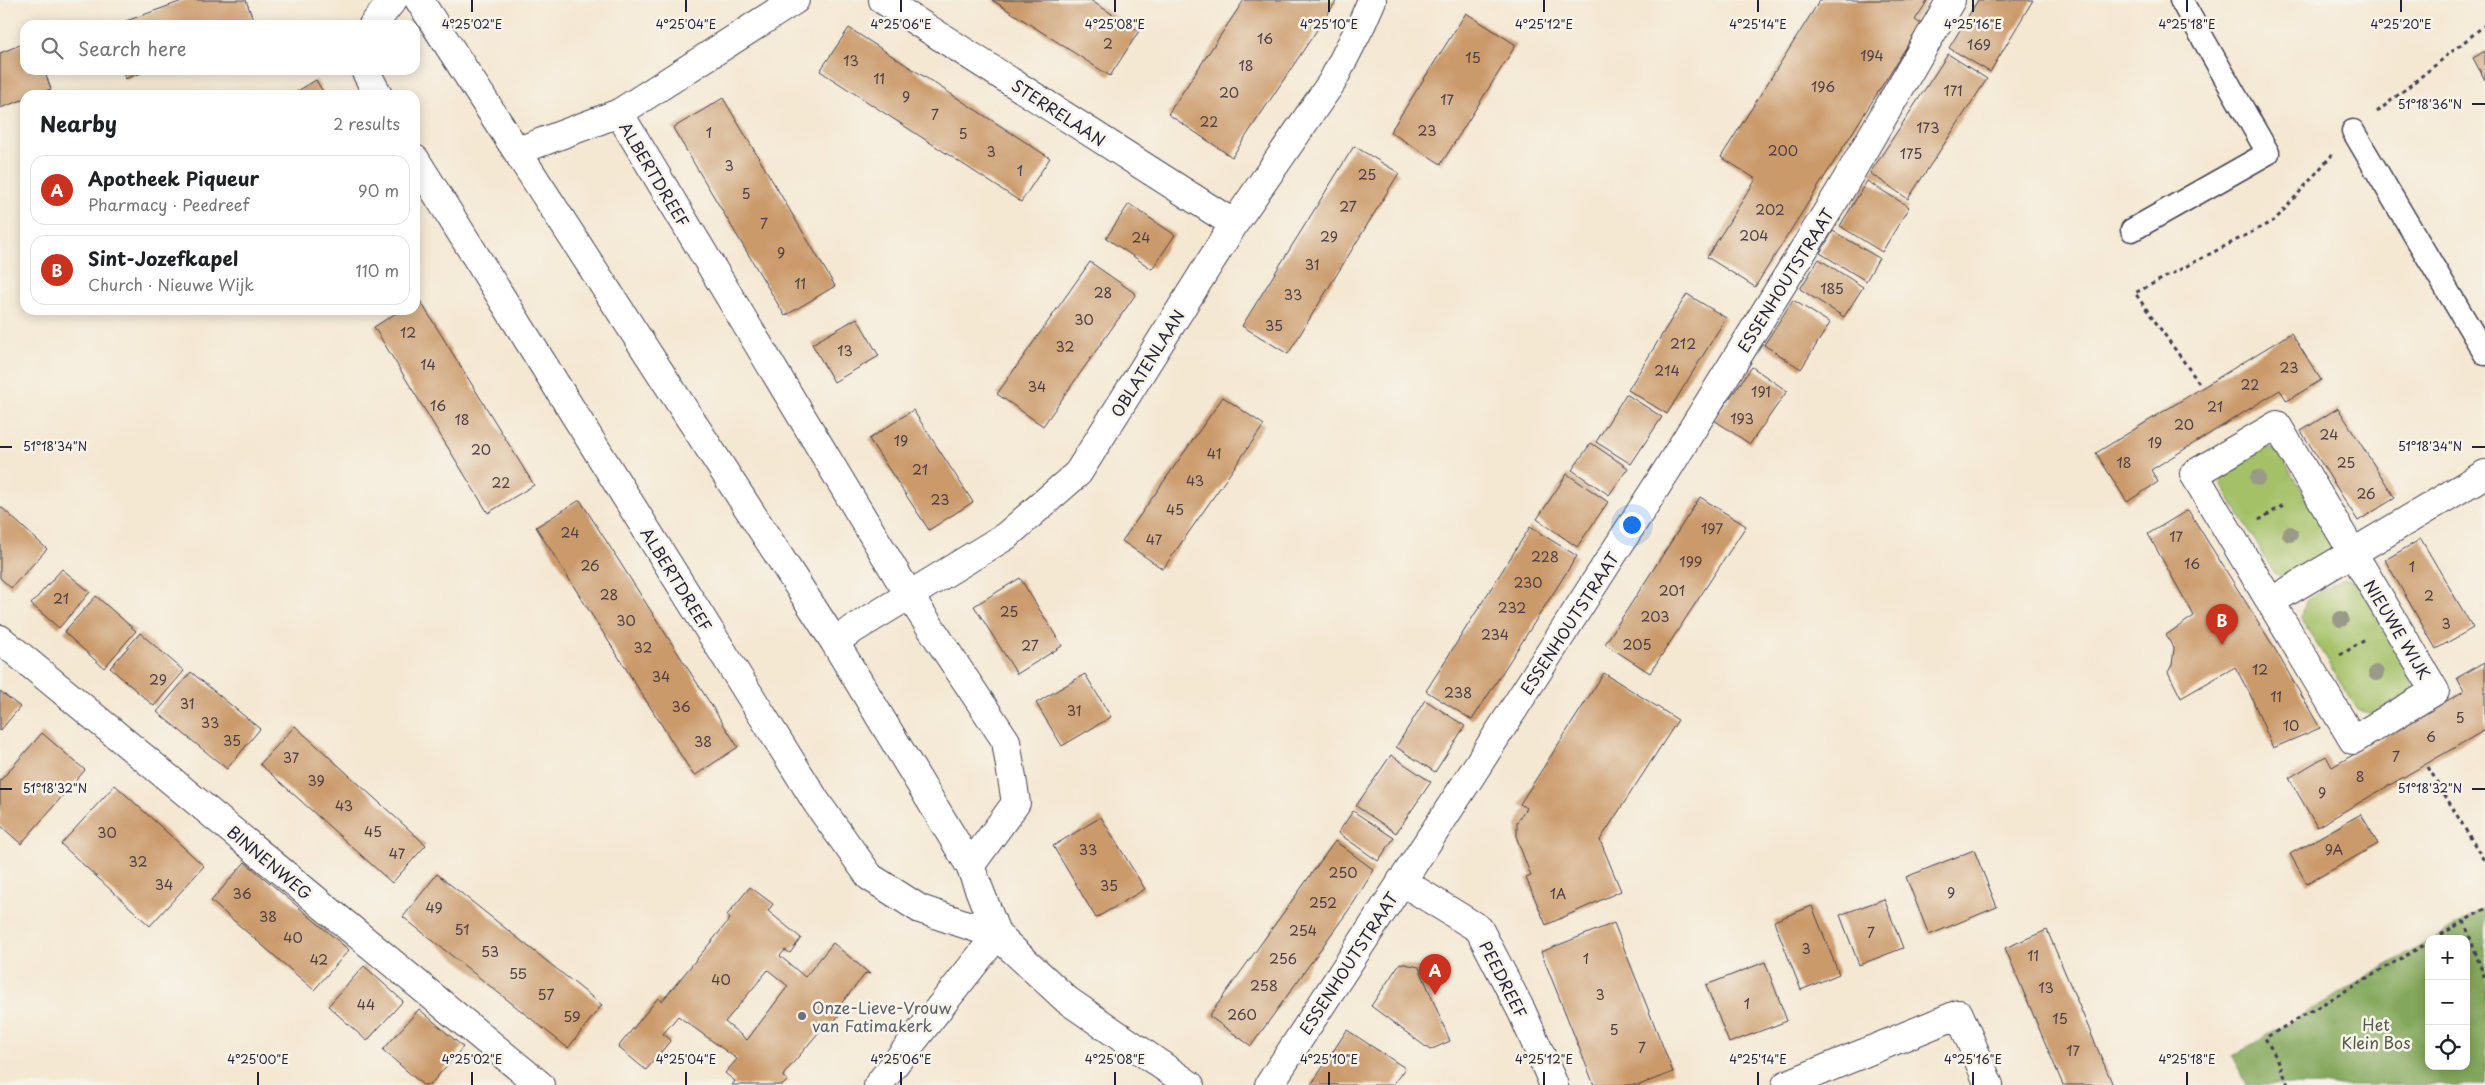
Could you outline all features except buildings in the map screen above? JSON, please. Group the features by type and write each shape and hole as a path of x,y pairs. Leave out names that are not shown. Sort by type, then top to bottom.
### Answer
{"street":[{"path":"377,20 393,0"},
{"name":"ALBERTDREEF","path":"419,0 834,641 970,866 997,935"},
{"path":"618,113 795,0"},
{"name":"STERRELAAN","path":"884,0 1234,224"},
{"name":"OBLATENLAAN","path":"834,641 1006,536 1078,473 1234,224 1332,82 1372,0"},
{"name":"ESSENHOUTSTRAAT","path":"1269,1085 1472,774 1672,461 1837,196 1950,0"},
{"path":"368,75 375,90"},
{"name":"ALBERTDREEF","path":"518,151 618,113 909,594 1006,741 1016,803 970,866"},
{"name":"ALBERTDREEF","path":"420,167 817,803 870,876 920,909 997,935 1067,1000 1190,1085"},
{"name":"NIEUWE WIJK","path":"2277,425 2353,553 2435,691 2353,740 2194,474 2277,425"},
{"path":"2270,602 2485,474"},
{"name":"BINNENWEG","path":"0,638 540,1085"},
{"name":"PEEDREEF","path":"1401,881 1479,930 1522,1012 1554,1085"},
{"path":"878,1085 997,935"},
{"path":"1786,1085 1959,1014 1989,1085"}],"lane":[{"path":"2132,230 2268,153 2181,0"},
{"path":"2353,131 2485,354"}],"path":[{"path":"2199,383 2135,293 2275,220 2353,131 2485,25"},
{"path":"2232,536 2314,487"},
{"path":"2312,672 2394,622"},
{"path":"2428,767 2485,862"},
{"path":"2441,935 2485,909"},
{"path":"2464,921 2485,978"},
{"path":"2288,1085 2265,1038 2425,944"}],"green space":[{"path":"2261,446 2277,449 2331,539 2328,555 2291,577 2275,574 2221,484 2225,467"},
{"path":"2343,579 2358,583 2415,676 2411,692 2374,714 2358,710 2301,619 2306,601"},
{"name":"Het Klein Bos","path":"2485,908 2485,1085 2246,1085 2232,1056 2425,943 2425,1070 2470,1070 2470,935 2440,935"}],"place":[{"name":"Sint-Jozefkapel","path":"2222,645"},
{"name":"Apotheek Piqueur","path":"1435,995"},
{"name":"Onze-Lieve-Vrouw van Fatimakerk","path":"802,1016"}]}
